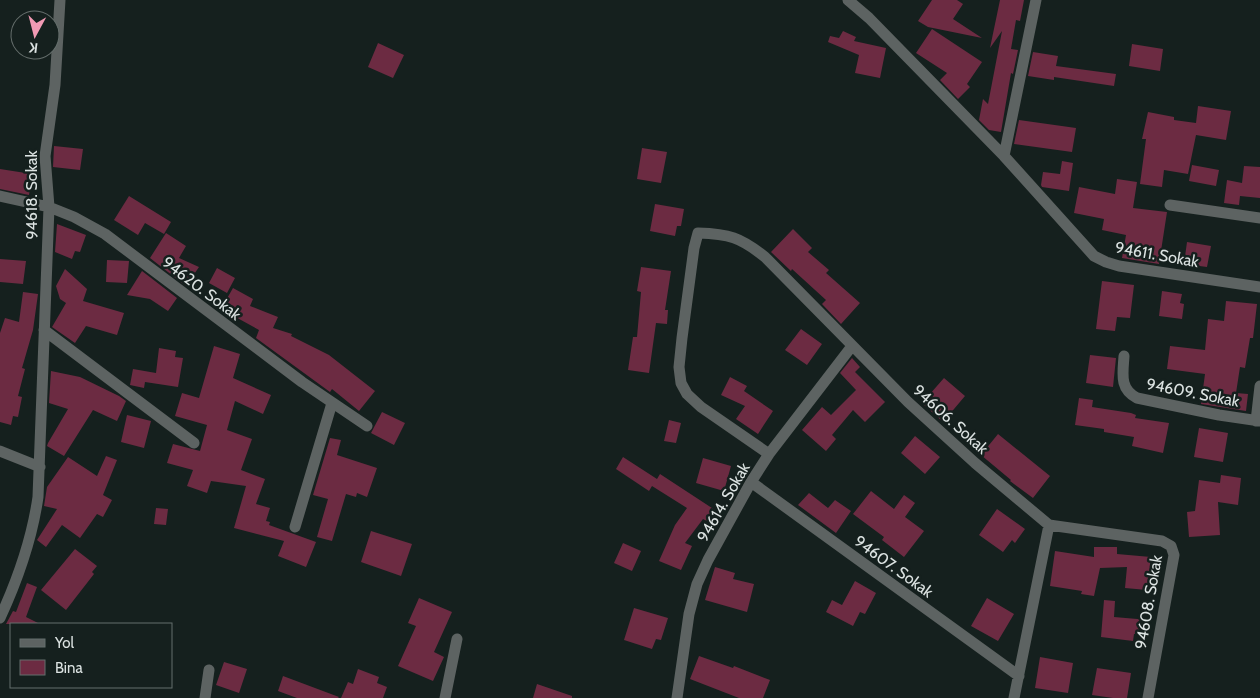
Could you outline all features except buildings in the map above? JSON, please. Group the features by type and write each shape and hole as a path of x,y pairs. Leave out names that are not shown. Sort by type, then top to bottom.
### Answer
{"street":[{"name":"94618. Sokak","path":"0,618 15,584 28,547 35,519 40,467 49,207 45,156 55,85 60,0"},
{"name":"94611. Sokak","path":"848,0 869,18 1004,156 1094,256 1106,262 1134,269 1260,288"},
{"path":"1004,156 1036,0"},
{"name":"94620. Sokak","path":"0,196 49,207 74,217 105,234 302,382 367,426"},
{"path":"1170,205 1260,218"},
{"name":"94606. Sokak","path":"769,454 701,407 687,394 681,383 679,367 682,338 694,248 698,233 735,237 749,244 789,280 852,346 937,430 1050,525"},
{"path":"44,330 194,443"},
{"name":"94614. Sokak","path":"677,698 689,614 697,584 708,560 751,482 769,454 852,346"},
{"name":"94609. Sokak","path":"1124,356 1123,379 1125,388 1130,394 1158,403 1258,421"},
{"path":"1258,421 1260,386"},
{"path":"295,527 332,403"},
{"path":"0,451 40,467"},
{"name":"94607. Sokak","path":"751,482 1019,676"},
{"path":"1014,698 1050,525"},
{"name":"94608. Sokak","path":"1050,525 1146,538 1162,541 1171,546 1174,555 1148,698"},
{"path":"445,698 457,638"},
{"path":"206,698 209,670"}]}
